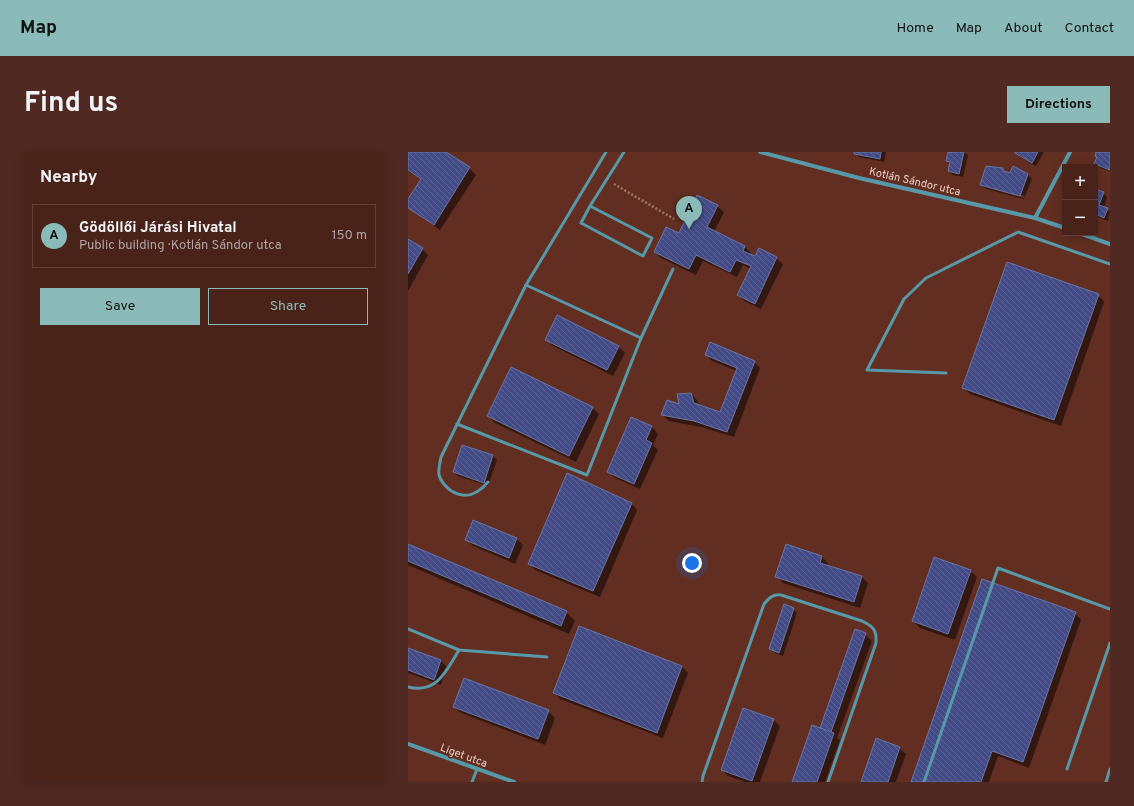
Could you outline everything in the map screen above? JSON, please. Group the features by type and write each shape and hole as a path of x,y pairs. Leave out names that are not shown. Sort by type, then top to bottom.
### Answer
{"street":[{"name":"Kotlán Sándor utca","path":"760,152 859,178 1035,218 1062,227"},
{"path":"1035,218 1070,152"},
{"path":"1087,236 1110,244"},
{"name":"Liget utca","path":"408,744 514,782"}],"lane":[{"path":"488,482 476,494 467,496 453,492 443,485 440,477 439,469 441,457 526,285 606,152"},
{"path":"590,206 652,238 643,256 581,223 590,206 624,152"},
{"path":"946,373 867,370 904,299 926,278 1018,232 1110,264"},
{"path":"457,424 587,475 641,338 673,269"},
{"path":"526,285 641,338"},
{"path":"924,782 998,568 1110,609"},
{"path":"702,782 764,604 772,596 777,594 870,625 874,629 876,635 876,642 828,782"},
{"path":"408,630 459,650 547,657"},
{"path":"1067,769 1110,643"},
{"path":"408,686 417,689 425,688 434,684 444,675 459,650"},
{"path":"472,782 477,769"},
{"path":"1106,782 1110,770"}],"path":[{"path":"606,180 674,219"}],"building":[{"path":"408,152 446,152 470,167 434,225 408,208 408,199 421,179 408,170"},
{"path":"854,152 881,152 880,159 854,154"},
{"path":"948,152 964,152 959,174 948,171 950,162 946,161"},
{"path":"1015,152 1038,152 1032,163"},
{"path":"1096,152 1110,152 1110,170 1098,166 1098,164 1094,164 1097,157 1095,156"},
{"path":"986,166 1003,168 1003,171 1010,173 1013,166 1028,174 1020,196 980,185"},
{"path":"1098,190 1104,192 1099,205 1108,208 1104,218 1098,215"},
{"path":"697,195 718,205 707,227 745,246 743,251 755,256 759,248 777,257 755,304 737,295 751,266 736,260 730,272 696,255 689,269 654,252 666,227 679,233"},
{"path":"408,239 423,248 408,274"},
{"path":"1007,262 1099,294 1054,420 962,388"},
{"path":"557,315 619,346 607,370 545,340"},
{"path":"710,342 755,361 727,432 694,421 661,415 667,400 679,404 677,394 691,393 694,403 720,412 737,368 705,355"},
{"path":"511,367 593,407 569,456 487,416"},
{"path":"631,417 652,426 646,440 652,443 634,484 607,472"},
{"path":"462,445 493,455 484,483 453,472"},
{"path":"567,473 632,503 593,591 528,564"},
{"path":"473,520 517,538 509,558 465,540"},
{"path":"408,544 567,611 561,626 408,561"},
{"path":"786,544 822,556 820,563 862,576 854,602 775,577"},
{"path":"934,557 971,570 948,634 912,621"},
{"path":"982,579 1076,612 1023,762 992,751 981,782 911,782"},
{"path":"784,604 794,608 779,653 769,649"},
{"path":"579,626 682,666 657,733 553,693"},
{"path":"855,629 866,633 831,732 820,728"},
{"path":"408,648 441,660 434,680 408,670"},
{"path":"464,678 549,710 538,739 453,707"},
{"path":"743,708 774,719 752,781 721,770"},
{"path":"812,725 834,733 817,782 792,782"},
{"path":"876,738 900,747 888,782 861,782"}],"place":[{"name":"Gödöllői Járási Hivatal","path":"689,229"}]}
